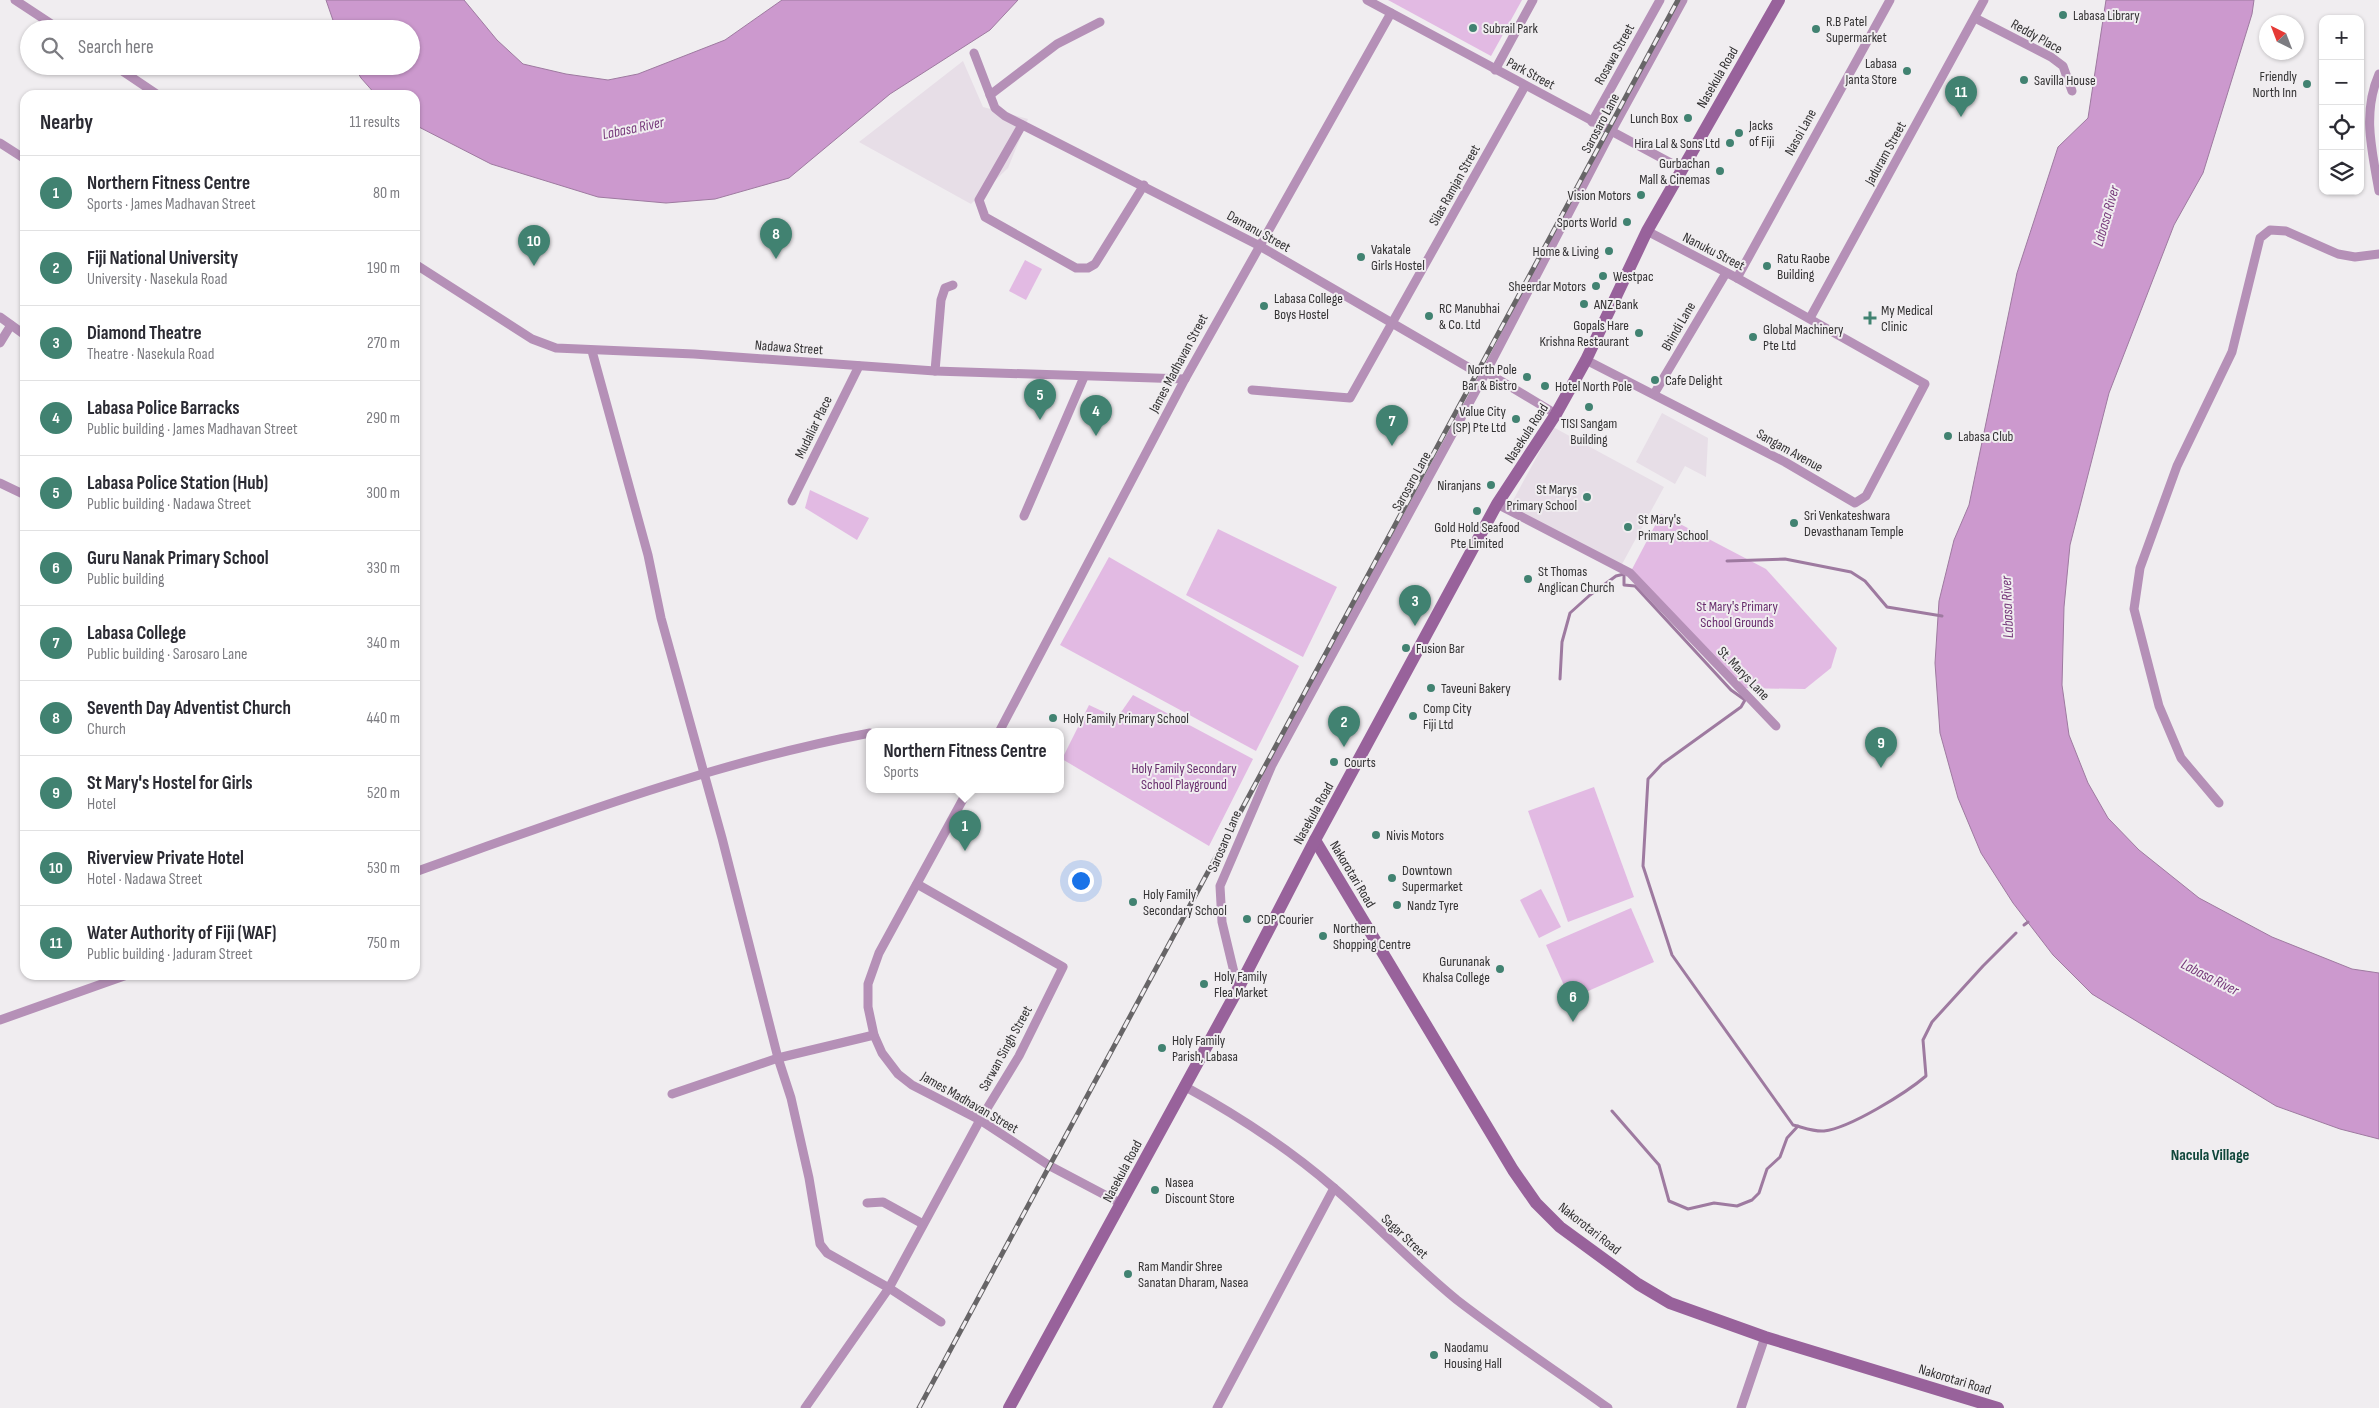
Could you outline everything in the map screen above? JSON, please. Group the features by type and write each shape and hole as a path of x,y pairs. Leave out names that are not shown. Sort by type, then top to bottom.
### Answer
{"main road":[{"name":"Nasekula Road","path":"1009,1408 1122,1204 1238,989 1315,840 1497,504 1556,414 1586,360 1646,232 1779,0"},
{"name":"Nakorotari Road","path":"1315,840 1513,1170 1536,1203 1560,1227 1638,1284 1670,1303 1765,1337 1998,1408"}],"street":[{"path":"15,0 45,20"},
{"name":"Park Street","path":"1367,0 1682,169"},
{"path":"1495,70 1533,0"},
{"name":"Rosawa Street","path":"1592,122 1660,0"},
{"name":"Sarosaro Lane","path":"1238,989 1222,922 1220,886 1272,765 1486,372 1611,132 1683,0"},
{"name":"Nasoi Lane","path":"1737,278 1890,0"},
{"name":"Jaduram Street","path":"1810,318 1984,0"},
{"name":"James Madhavan Street","path":"1001,728 1185,379 1258,245 1391,13"},
{"name":"Reddy Place","path":"1975,18 2051,57 2062,66 2072,91"},
{"path":"990,95 1057,44 1100,22"},
{"name":"Damanu Street","path":"974,53 995,108 1022,125 1144,185 1258,245 1478,373 1486,372 1556,414"},
{"path":"2379,74 2372,91 2368,126 2379,191"},
{"path":"128,75 151,90"},
{"name":"Silas Ramjan Street","path":"1252,390 1350,398 1525,86"},
{"path":"1022,125 979,200 980,209 985,217 1076,268 1088,268 1095,264 1144,185"},
{"path":"0,143 20,156"},
{"path":"2219,803 2181,758 2159,706 2134,609 2140,568 2177,466 2232,352 2248,290 2254,254 2260,238 2270,230 2286,231 2338,254 2355,257 2379,254"},
{"name":"Nanuku Street","path":"1646,232 1726,272 1925,384"},
{"name":"Nadawa Street","path":"420,267 532,339 556,348 592,351 623,350 935,370 1084,377 1185,379"},
{"name":"Bhindi Lane","path":"1654,394 1726,272"},
{"path":"935,370 940,300 945,288 953,284"},
{"path":"0,317 20,331"},
{"path":"0,343 11,325"},
{"path":"592,351 778,1058 791,1098 809,1178 820,1244 827,1253 889,1288 941,1322"},
{"name":"Sangam Avenue","path":"1586,360 1785,462 1855,504 1866,496 1925,384"},
{"name":"Mudaliar Place","path":"792,501 858,366"},
{"path":"1024,516 1084,377"},
{"path":"0,483 20,493"},
{"name":"St. Marys Lane","path":"1497,504 1630,572 1776,726"},
{"path":"420,870 570,817 704,773 866,734"},
{"name":"James Madhavan Street","path":"966,793 879,953 868,984 868,1007 874,1035 882,1053 898,1074 912,1085 980,1120 1050,1166 1122,1204"},
{"name":"Sarwan Singh Street","path":"805,1408 889,1288 980,1120 1019,1056 1063,967 917,884"},
{"path":"0,1020 113,980"},
{"path":"672,1094 778,1058 874,1035"},
{"name":"Sagar Street","path":"1184,1086 1233,1113 1334,1188 1409,1260 1458,1300 1608,1408"},
{"path":"1217,1408 1334,1188"},
{"path":"867,1203 883,1202 923,1224"},
{"path":"1741,1408 1765,1337"}],"shaded area":[{"path":"963,61 983,107 1028,119 1008,168 971,204 859,142"},
{"path":"1662,413 1708,438 1706,477 1685,466 1675,484 1636,462"},
{"name":"St Marys Primary School","path":"1553,427 1664,487 1621,566 1510,506"}],"green space":[{"name":"Subrail Park","path":"1388,0 1522,0 1491,56"},
{"path":"1025,260 1042,269 1026,300 1009,291"},
{"path":"810,490 869,518 857,540 805,508"},
{"name":"St Mary's Primary School Grounds","path":"1661,514 1766,569 1837,648 1831,668 1805,689 1737,688 1630,573"},
{"path":"1218,529 1337,587 1303,657 1186,595"},
{"path":"1109,557 1299,666 1256,751 1060,645"},
{"name":"Holy Family Secondary School Playground","path":"1133,695 1253,759 1209,846 1064,760 1064,755 1089,705 1117,718"},
{"path":"1594,787 1634,897 1568,922 1528,811"},
{"path":"1541,889 1561,927 1539,938 1520,900"},
{"path":"1631,908 1654,962 1570,999 1546,945"}],"water":[{"name":"Labasa River","path":"326,0 464,0 497,40 523,64 566,74 608,80 638,74 725,40 782,0 1018,0 990,30 890,94 789,178 715,199 666,203 598,197 491,164 420,128 420,90 372,90 359,75 420,75 420,20 333,20"},
{"name":"Labasa River","path":"2106,0 2254,0 2252,14 2203,173 2174,225 2109,393 2070,545 2064,607 2062,685 2069,735 2088,783 2108,818 2139,850 2199,898 2272,937 2352,969 2379,973 2379,1139 2340,1129 2276,1106 2092,994 2053,955 2013,903 1981,853 1958,798 1940,733 1935,663 1939,601 1954,540 1969,505 2017,273 2058,147 2088,118"}],"waterway":[{"path":"1727,561 1785,559 1851,572 1865,581 1887,607 1942,616"},
{"path":"1560,679 1562,642 1570,613 1616,576 1624,574 1624,585 1635,586 1731,690 1745,700 1741,707 1662,764 1648,779 1643,866 1672,955 1793,1125 1824,1131 1848,1124 1877,1109 1926,1076 1923,1040 1932,1022 2016,933"},
{"path":"2024,925 2028,922"},
{"path":"1612,1111 1659,1165 1669,1201 1688,1209 1714,1203 1737,1206 1752,1200 1759,1193 1767,1169 1780,1157 1787,1138 1798,1126"}],"railway":[{"path":"919,1408 1678,0"}],"place":[{"name":"Labasa Library","path":"2063,15"},
{"name":"Subrail Park","path":"1473,28"},
{"name":"R.B Patel Supermarket","path":"1816,29"},
{"name":"Labasa Janta Store","path":"1907,71"},
{"name":"Savilla House","path":"2024,80"},
{"name":"Friendly North Inn","path":"2307,84"},
{"name":"Water Authority of Fiji (WAF)","path":"1961,117"},
{"name":"Lunch Box","path":"1688,118"},
{"name":"Jacks of Fiji","path":"1739,133"},
{"name":"Hira Lal & Sons Ltd","path":"1730,143"},
{"name":"Gurbachan Mall & Cinemas","path":"1720,171"},
{"name":"Vision Motors","path":"1641,195"},
{"name":"Sports World","path":"1627,222"},
{"name":"Home & Living","path":"1609,251"},
{"name":"Vakatale Girls Hostel","path":"1361,257"},
{"name":"Seventh Day Adventist Church","path":"776,259"},
{"name":"Riverview Private Hotel","path":"534,266"},
{"name":"Ratu Raobe Building","path":"1767,266"},
{"name":"Westpac","path":"1603,276"},
{"name":"Sheerdar Motors","path":"1596,286"},
{"name":"ANZ Bank","path":"1584,304"},
{"name":"Labasa College Boys Hostel","path":"1264,306"},
{"name":"RC Manubhai & Co. Ltd","path":"1429,316"},
{"name":"My Medical Clinic","path":"1870,318"},
{"name":"Gopals Hare Krishna Restaurant","path":"1639,333"},
{"name":"Global Machinery Pte Ltd","path":"1753,337"},
{"name":"North Pole Bar & Bistro","path":"1527,377"},
{"name":"Cafe Delight","path":"1655,380"},
{"name":"Hotel North Pole","path":"1545,386"},
{"name":"TISI Sangam Building","path":"1589,407"},
{"name":"Value City (SP) Pte Ltd","path":"1516,419"},
{"name":"Labasa Police Station (Hub)","path":"1040,420"},
{"name":"Labasa Police Barracks","path":"1096,436"},
{"name":"Labasa Club","path":"1948,436"},
{"name":"Labasa College","path":"1392,446"},
{"name":"Niranjans","path":"1491,485"},
{"name":"St Marys Primary School","path":"1587,497"},
{"name":"Gold Hold Seafood Pte Limited","path":"1477,511"},
{"name":"Sri Venkateshwara Devasthanam Temple","path":"1794,523"},
{"name":"St Mary's Primary School","path":"1628,527"},
{"name":"St Thomas Anglican Church","path":"1528,579"},
{"name":"Diamond Theatre","path":"1415,626"},
{"name":"Fusion Bar","path":"1406,648"},
{"name":"Taveuni Bakery","path":"1431,688"},
{"name":"Comp City Fiji Ltd","path":"1413,716"},
{"name":"Holy Family Primary School","path":"1053,718"},
{"name":"Fiji National University","path":"1344,747"},
{"name":"Courts","path":"1334,762"},
{"name":"St Mary's Hostel for Girls","path":"1881,768"},
{"name":"Nivis Motors","path":"1376,835"},
{"name":"Northern Fitness Centre","path":"965,851"},
{"name":"Downtown Supermarket","path":"1392,878"},
{"name":"Holy Family Secondary School","path":"1133,902"},
{"name":"Nandz Tyre","path":"1397,905"},
{"name":"CDP Courier","path":"1247,919"},
{"name":"Northern Shopping Centre","path":"1323,936"},
{"name":"Gurunanak Khalsa College","path":"1500,969"},
{"name":"Holy Family Flea Market","path":"1204,984"},
{"name":"Guru Nanak Primary School","path":"1573,1022"},
{"name":"Holy Family Parish, Labasa","path":"1162,1048"},
{"name":"Nasea Discount Store","path":"1155,1190"},
{"name":"Ram Mandir Shree Sanatan Dharam, Nasea","path":"1128,1274"},
{"name":"Naodamu Housing Hall","path":"1434,1355"}],"district":[{"name":"Nacula Village","path":"2210,1154"}]}
